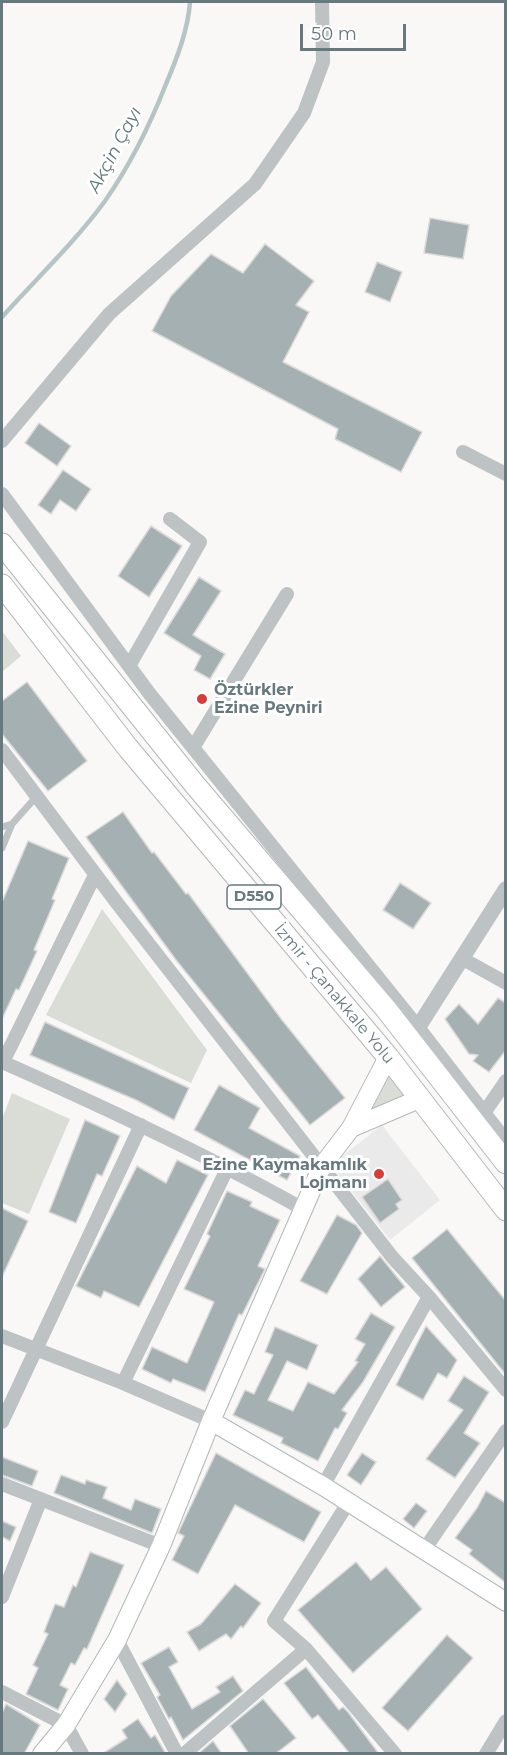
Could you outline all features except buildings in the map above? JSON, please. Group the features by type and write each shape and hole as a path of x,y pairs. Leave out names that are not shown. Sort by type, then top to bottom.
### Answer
{"highway":[{"name":"İzmir - Çanakkale Yolu","path":"2,544 195,785 413,1033 506,1163"},
{"name":"İzmir - Çanakkale Yolu","path":"2,585 128,748 388,1057 506,1210"}],"main road":[{"path":"42,1754 66,1725 117,1640 161,1546 211,1421 322,1166 351,1128 388,1057"},
{"path":"351,1128 419,1099"},
{"path":"211,1421 323,1486 506,1602"}],"street":[{"path":"2,441 109,314 255,184 303,113 323,62 322,2"},
{"path":"463,452 506,474"},
{"path":"2,494 129,666 194,746 413,1033 506,1141"},
{"path":"129,666 200,542 170,519"},
{"path":"194,746 287,594"},
{"path":"2,750 95,875 393,1258 429,1297 506,1390"},
{"path":"95,875 2,1062 228,1167 303,1209"},
{"path":"413,1033 463,959 506,889"},
{"path":"463,959 506,983"},
{"path":"484,1113 506,1081"},
{"path":"2,1422 34,1348 141,1125"},
{"path":"123,1383 228,1167"},
{"path":"323,1486 429,1297"},
{"path":"2,1336 123,1383 211,1421"},
{"path":"424,1550 506,1431"},
{"path":"2,1484 161,1546"},
{"path":"2,1597 41,1499"},
{"path":"348,1503 274,1621 306,1649 395,1754"},
{"path":"117,1640 177,1754"},
{"path":"184,1754 306,1649"},
{"path":"2,1692 66,1725 82,1754"},
{"path":"486,1754 506,1721"}],"lane":[{"path":"2,848 12,824 36,797"},
{"path":"2,827 12,824"}],"shaded area":[{"path":"2,631 21,656 2,672"},
{"path":"102,909 207,1050 191,1083 46,1015"},
{"path":"388,1057 419,1099 351,1128"},
{"path":"12,1093 70,1119 29,1214 2,1203 2,1119"},
{"name":"Ezine Kaymakamlık Lojmanı","path":"382,1125 440,1200 390,1240 331,1165"}],"waterway":[{"name":"Akçin Çayı","path":"2,317 81,231 105,201 123,173 146,130 174,64 184,33 190,2"}],"place":[{"name":"Öztürkler Ezine Peyniri","path":"202,699"},
{"name":"Ezine Kaymakamlık Lojmanı","path":"379,1174"}]}
